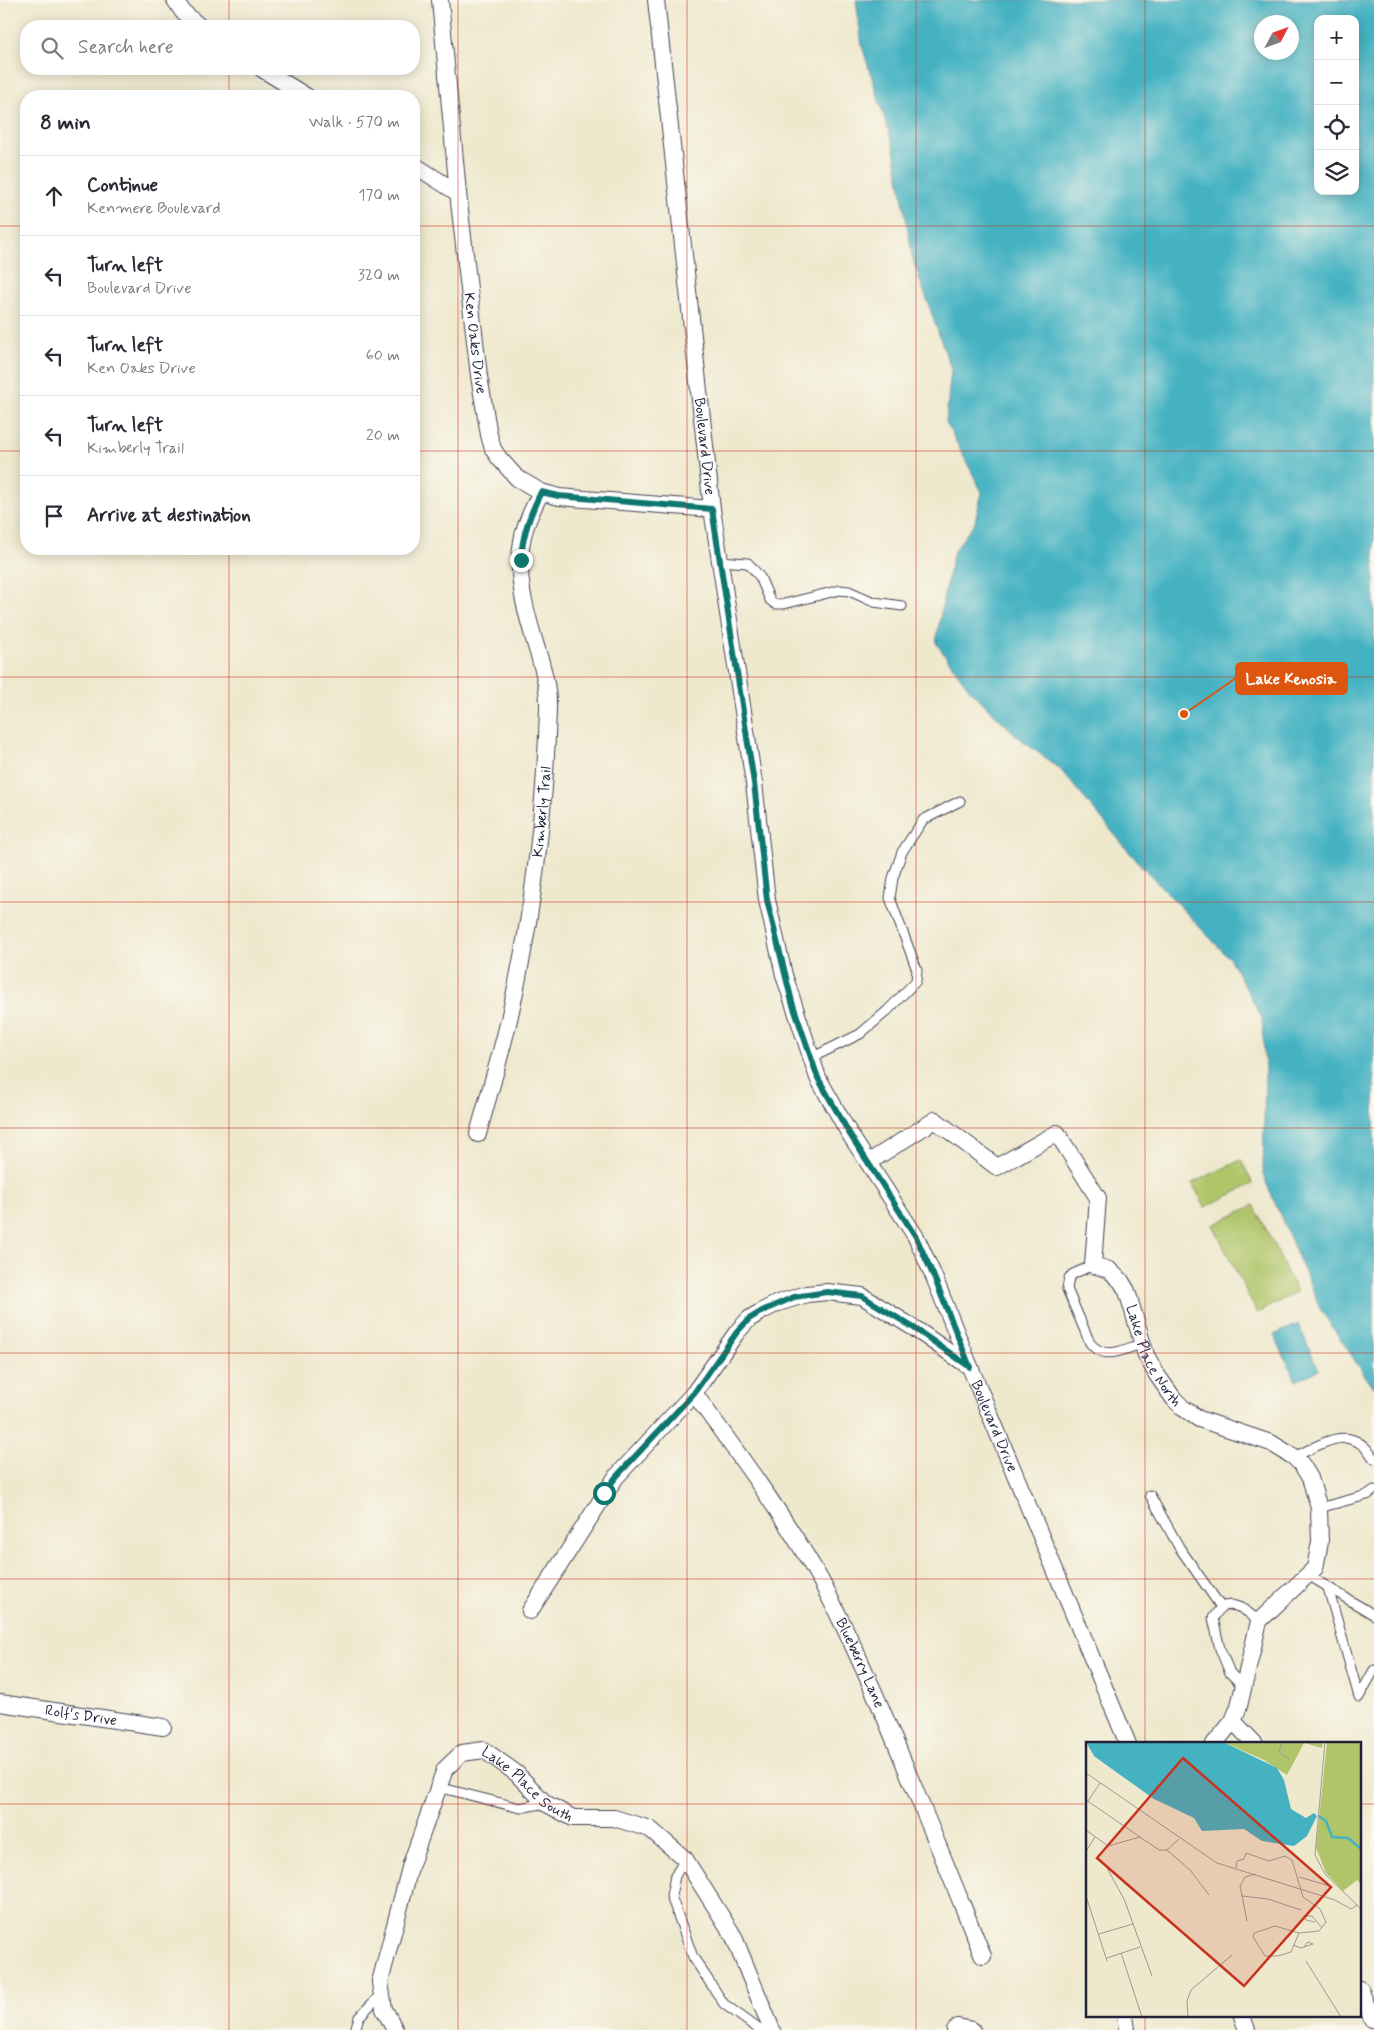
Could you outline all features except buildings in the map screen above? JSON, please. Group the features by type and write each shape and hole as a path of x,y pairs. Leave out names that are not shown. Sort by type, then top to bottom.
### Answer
{"street":[{"path":"175,0 183,12 192,20"},
{"name":"Ken Oaks Drive","path":"440,0 458,193 479,376 493,449 508,468 523,482 541,492 566,497 712,509"},
{"name":"Boulevard Drive","path":"656,0 712,509 754,783 770,921 792,1002 818,1078 835,1110 916,1237 1127,1742"},
{"path":"272,75 296,90"},
{"path":"420,169 458,193"},
{"name":"Kimberly Trail","path":"478,1134 508,1024 526,932 543,808 549,706 543,669 522,595 521,560 522,542 531,512 541,492"},
{"path":"869,1162 935,1120 997,1167 1057,1133 1098,1198 1093,1265"},
{"name":"Lake Place North","path":"1093,1265 1108,1270 1121,1281 1126,1291 1141,1344 1157,1375 1183,1408 1199,1419 1271,1443 1294,1457 1302,1465 1310,1478 1319,1508 1320,1542 1315,1568 1259,1621"},
{"path":"530,1611 616,1477 694,1393 723,1350 749,1319 778,1303 794,1297 820,1292 862,1296 914,1328 970,1367"},
{"name":"Blueberry Lane","path":"694,1393 749,1470 820,1579 867,1673 983,1956"},
{"path":"1216,1742 1233,1722 1239,1706 1259,1621"},
{"name":"Rolf's Drive","path":"0,1703 163,1727"},
{"path":"1233,1722 1253,1742"},
{"name":"Lake Place South","path":"395,2030 384,2009 380,1982 411,1864 445,1769 462,1753 484,1750 516,1773 545,1803 574,1818 614,1818 650,1829 685,1859 733,1935 772,2030"},
{"path":"1362,1994 1372,2019"},
{"path":"1243,2018 1247,2030"},
{"path":"955,2030 958,2027 972,2030"}],"lane":[{"path":"719,561 748,563 760,577 770,600 775,604 784,604 840,590 849,591 874,602 902,606"},
{"path":"811,1058 860,1034 887,1011 916,981 917,970 890,898 893,878 902,852 923,820 960,801"},
{"path":"1093,1265 1072,1274 1069,1278 1067,1289 1090,1343 1096,1350 1111,1354 1141,1344"},
{"path":"1294,1457 1330,1440 1348,1438 1354,1439 1368,1449 1374,1459"},
{"path":"1319,1508 1367,1495 1374,1490"},
{"path":"1150,1495 1179,1548 1221,1607"},
{"path":"1308,1575 1374,1615"},
{"path":"1328,1588 1359,1697 1374,1670"},
{"path":"1244,1687 1230,1673 1217,1637 1213,1618 1221,1607 1232,1604 1259,1621"},
{"path":"438,1787 520,1808 545,1803"},
{"path":"685,1859 675,1876 672,1896 693,1957 724,2004 760,2030"},
{"path":"355,2030 359,2017 382,1993"}],"green space":[{"path":"1241,1160 1253,1184 1205,1207 1192,1183"},
{"path":"1254,1205 1297,1292 1257,1313 1213,1225"}],"water":[{"path":"856,0 1374,0 1374,1389 1321,1310 1263,1175 1265,1070 1262,1018 1230,959 1135,859 1060,769 1020,739 970,690 936,643 954,551 975,522 982,492 946,422 951,369 913,260 894,148 862,46"},
{"path":"1298,1324 1319,1370 1296,1381 1274,1335"}],"place":[{"name":"Lake Kenosia","path":"1184,714"}],"route":[{"path":"521,560 522,542 531,512 541,492 559,496 712,509 754,783 770,921 792,1002 818,1078 849,1133 916,1237 970,1367 914,1328 862,1296 827,1292 794,1297 778,1303 749,1319 723,1350 694,1393 616,1477 604,1493"}]}
